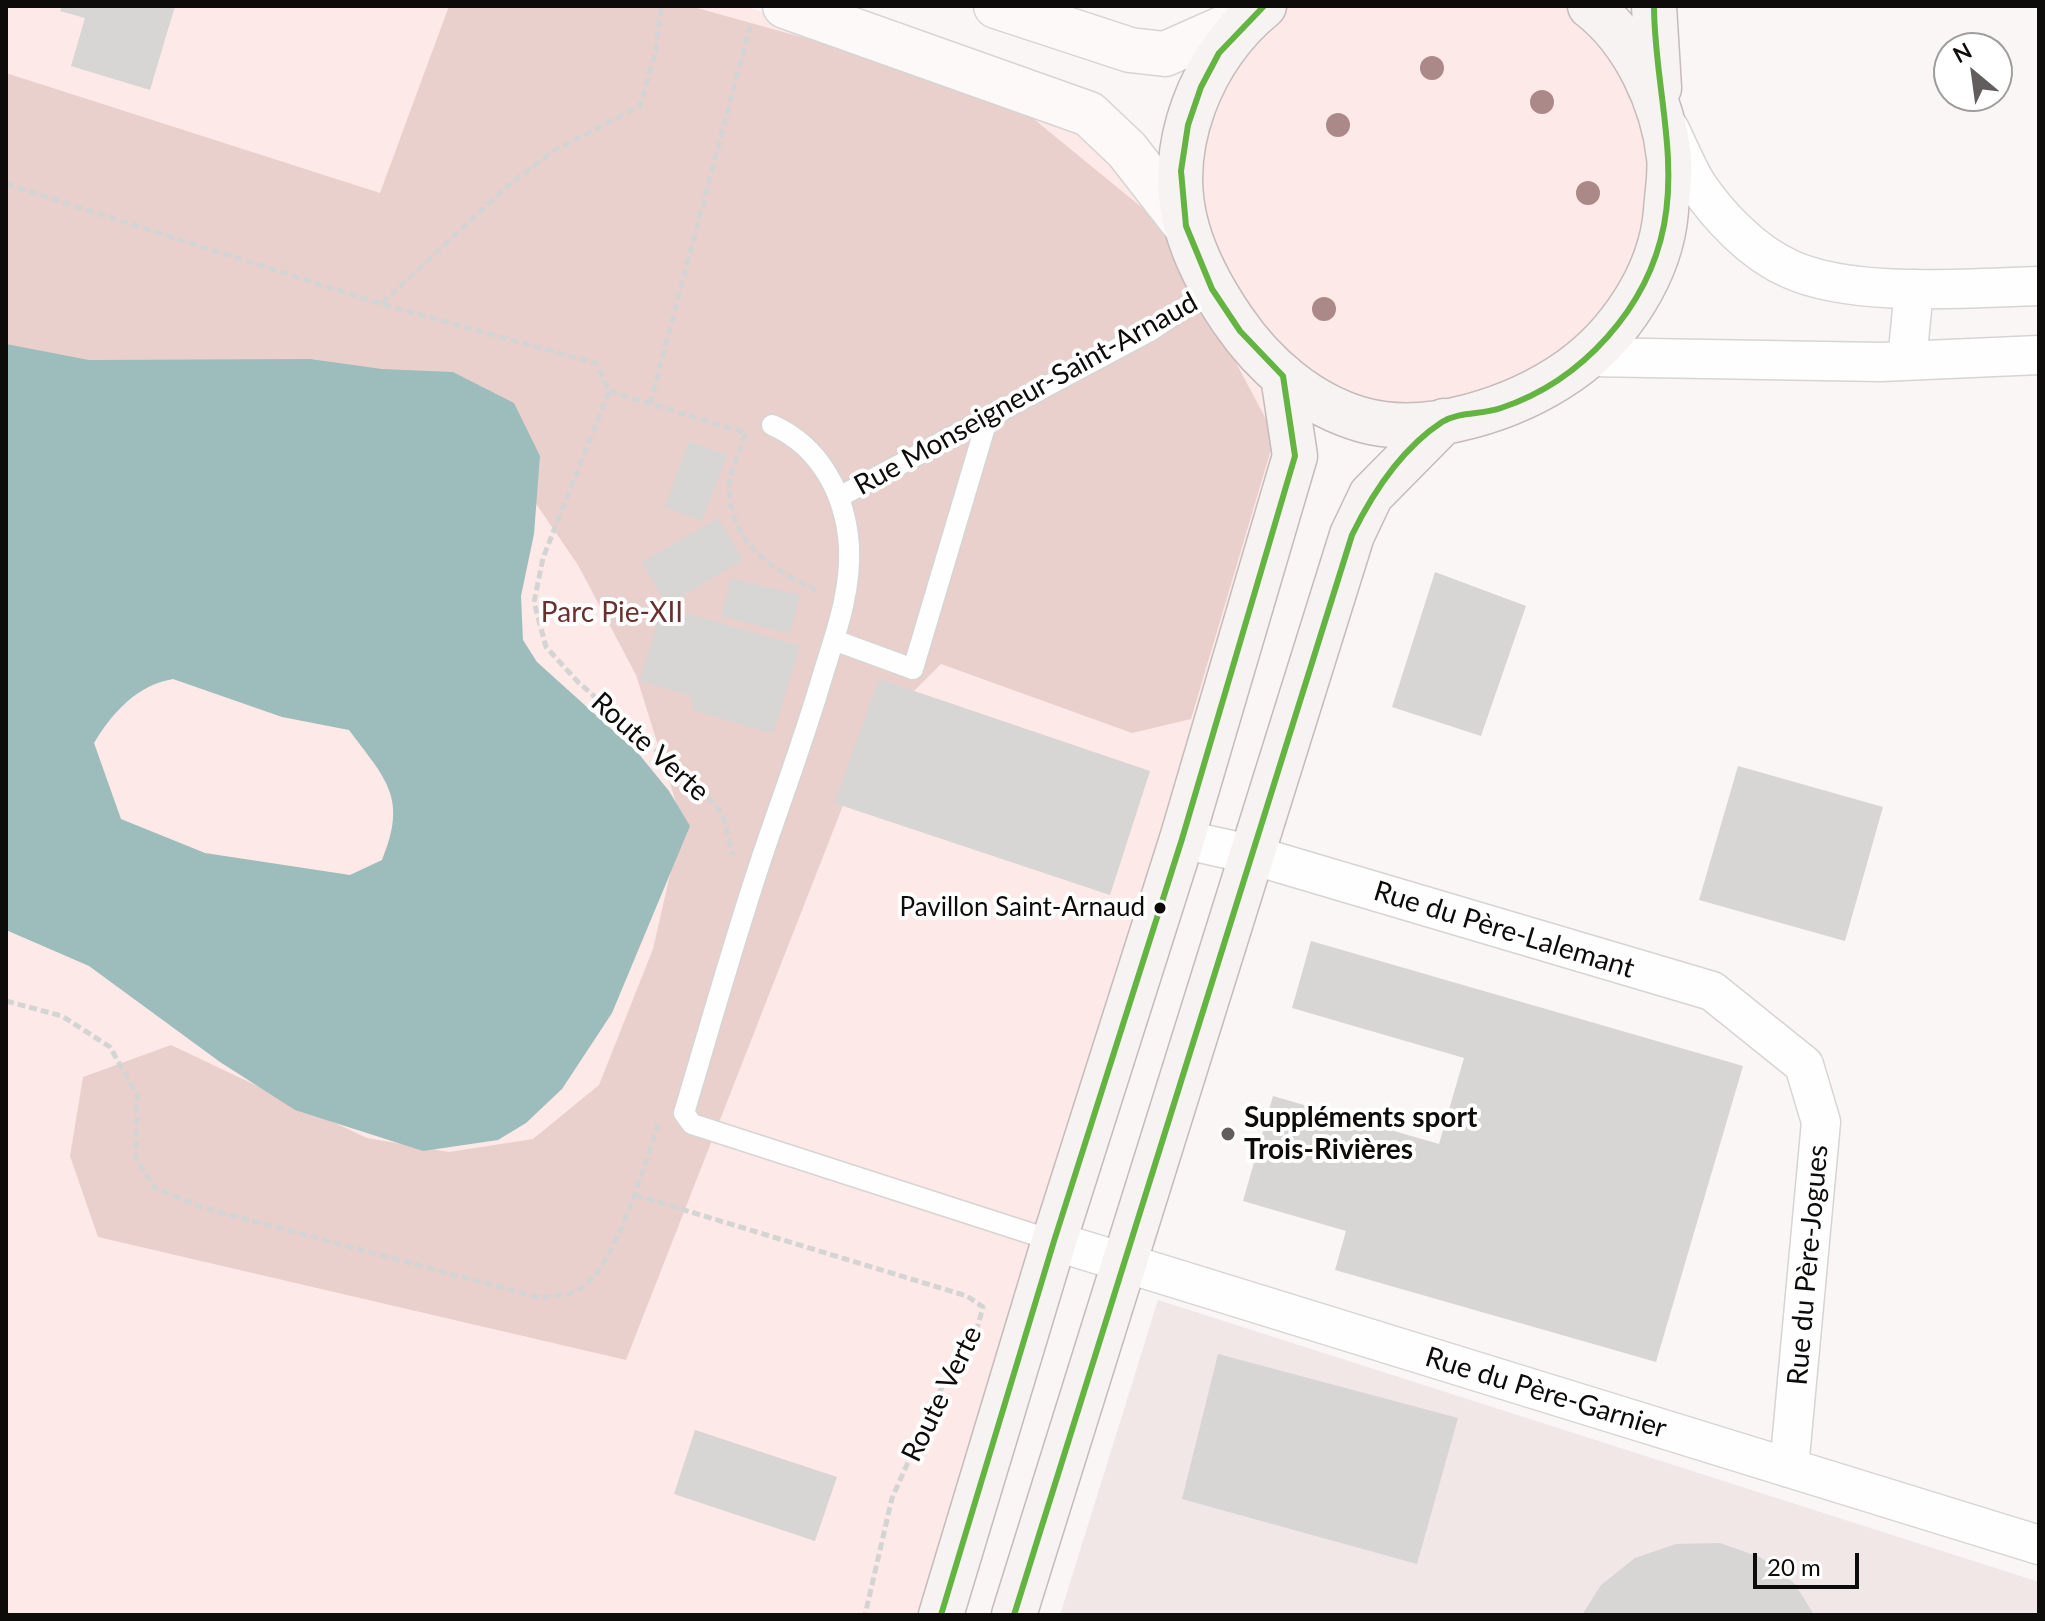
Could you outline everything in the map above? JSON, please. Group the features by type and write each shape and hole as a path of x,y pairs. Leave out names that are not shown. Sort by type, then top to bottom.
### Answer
{"main road":[{"path":"996,6 1130,50 1165,54 1256,9"},
{"path":"1590,6 1628,47 1661,111"},
{"path":"769,8 1089,114 1127,150 1186,226 1212,289 1240,331 1283,376 1322,405 1364,420 1395,425 1444,421 1502,408 1546,387 1589,357 1625,319 1648,273 1664,226 1670,160 1661,111 1654,6"},
{"path":"1186,226 1181,171 1188,125 1219,53 1256,9"},
{"path":"941,1615 1054,1241 1182,839 1295,456 1283,376"},
{"path":"1014,1615 1249,854 1352,535 1371,495 1444,421"}],"street":[{"path":"1661,111 1696,183 1726,220 1753,246 1791,270 1854,285 1914,289 2039,286"},
{"path":"1907,361 1914,289"},
{"path":"1589,357 1749,362 1907,361 2039,355"},
{"name":"Rue du Père-Lalemant","path":"1182,839 1249,854 1712,991 1804,1065"},
{"name":"Rue du Père-Jogues","path":"1789,1468 1821,1122 1804,1065"},
{"name":"Rue du Père-Garnier","path":"1054,1241 2039,1545"}],"lane":[{"name":"Rue Monseigneur-Saint-Arnaud","path":"839,497 1150,331 1212,289"},
{"path":"834,640 913,669 988,417"},
{"path":"772,425 795,435 816,456 839,497 849,546 846,598 750,891 684,1113 692,1124 1054,1241"}],"path":[{"path":"381,304 512,182 555,150 640,106 656,51 661,6"},
{"path":"650,404 769,8"},
{"path":"6,184 381,304 596,363 609,391 746,433 729,484 734,523 757,556 787,578 824,593"},
{"name":"Route Verte","path":"609,391 543,558 534,602 546,647 578,682 703,791 723,815 734,859"},
{"path":"6,1001 62,1016 110,1047 137,1095 136,1158 154,1187 201,1207 541,1298 580,1290 612,1250 635,1195 659,1121"},
{"name":"Route Verte","path":"635,1195 967,1296 983,1307 978,1325 940,1391 892,1498 865,1615"}],"shaded area":[{"path":"1158,1300 2039,1582 2039,1615 1060,1615"}],"green space":[{"name":"Parc Pie-XII","path":"6,6 742,6 1051,95 1126,165 1283,413 1242,604 955,1615 6,1615"},
{"path":"449,6 690,6 1002,93 1162,224 1275,436 1191,719 1132,733 941,664 871,734 626,1360 98,1237 70,1156 83,1077 171,1045 367,1138 449,1152 533,1139 599,1085 653,949 682,822 636,675 578,565 517,476 93,367 6,350 6,73 380,193"},
{"path":"1267,6 1583,6 1659,111 1647,271 1544,386 1364,417 1218,293 1191,126"}],"water":[{"path":"6,344 89,360 310,359 382,369 453,372 514,403 540,456 534,534 521,596 523,640 537,662 638,753 669,791 690,826 612,1013 562,1089 526,1123 498,1140 423,1151 295,1110 220,1062 89,966 6,930","holes":["173,679 282,717 349,730 383,776 393,804 393,820 382,860 350,875 205,853 121,819 94,743 117,711 148,687"]}],"building":[{"path":"62,6 175,6 150,90 71,66 85,18 60,11"},
{"path":"689,441 727,455 702,521 665,507"},
{"path":"718,518 743,560 667,605 642,562"},
{"path":"1435,572 1526,606 1481,736 1392,707"},
{"path":"731,578 800,595 790,634 721,616"},
{"path":"662,606 800,646 773,734 693,710 691,696 640,681"},
{"path":"879,679 1150,771 1110,895 834,803"},
{"path":"1738,766 1883,807 1845,941 1699,900"},
{"path":"1311,941 1743,1066 1656,1362 1335,1270 1346,1231 1243,1201 1273,1096 1439,1144 1464,1058 1292,1008"},
{"path":"1218,1354 1458,1418 1417,1564 1182,1499"},
{"path":"695,1430 837,1477 815,1541 674,1494"},
{"path":"1720,1543 1760,1557 1795,1584 1814,1615 1582,1615 1601,1585 1635,1558 1676,1544"}],"transit line":[{"path":"941,1615 1054,1241 1182,839 1295,456 1283,376 1240,331 1212,289 1186,226 1181,171 1188,125 1201,87 1219,53 1264,6"},
{"path":"1014,1615 1352,535 1390,472 1427,433 1449,419 1494,410 1531,396 1584,360 1607,338 1627,312 1656,256 1668,198 1668,171 1654,6"}],"place":[{"name":"Pavillon Saint-Arnaud","path":"1160,908"},
{"name":"Suppléments sport Trois-Rivières","path":"1228,1134"}]}
